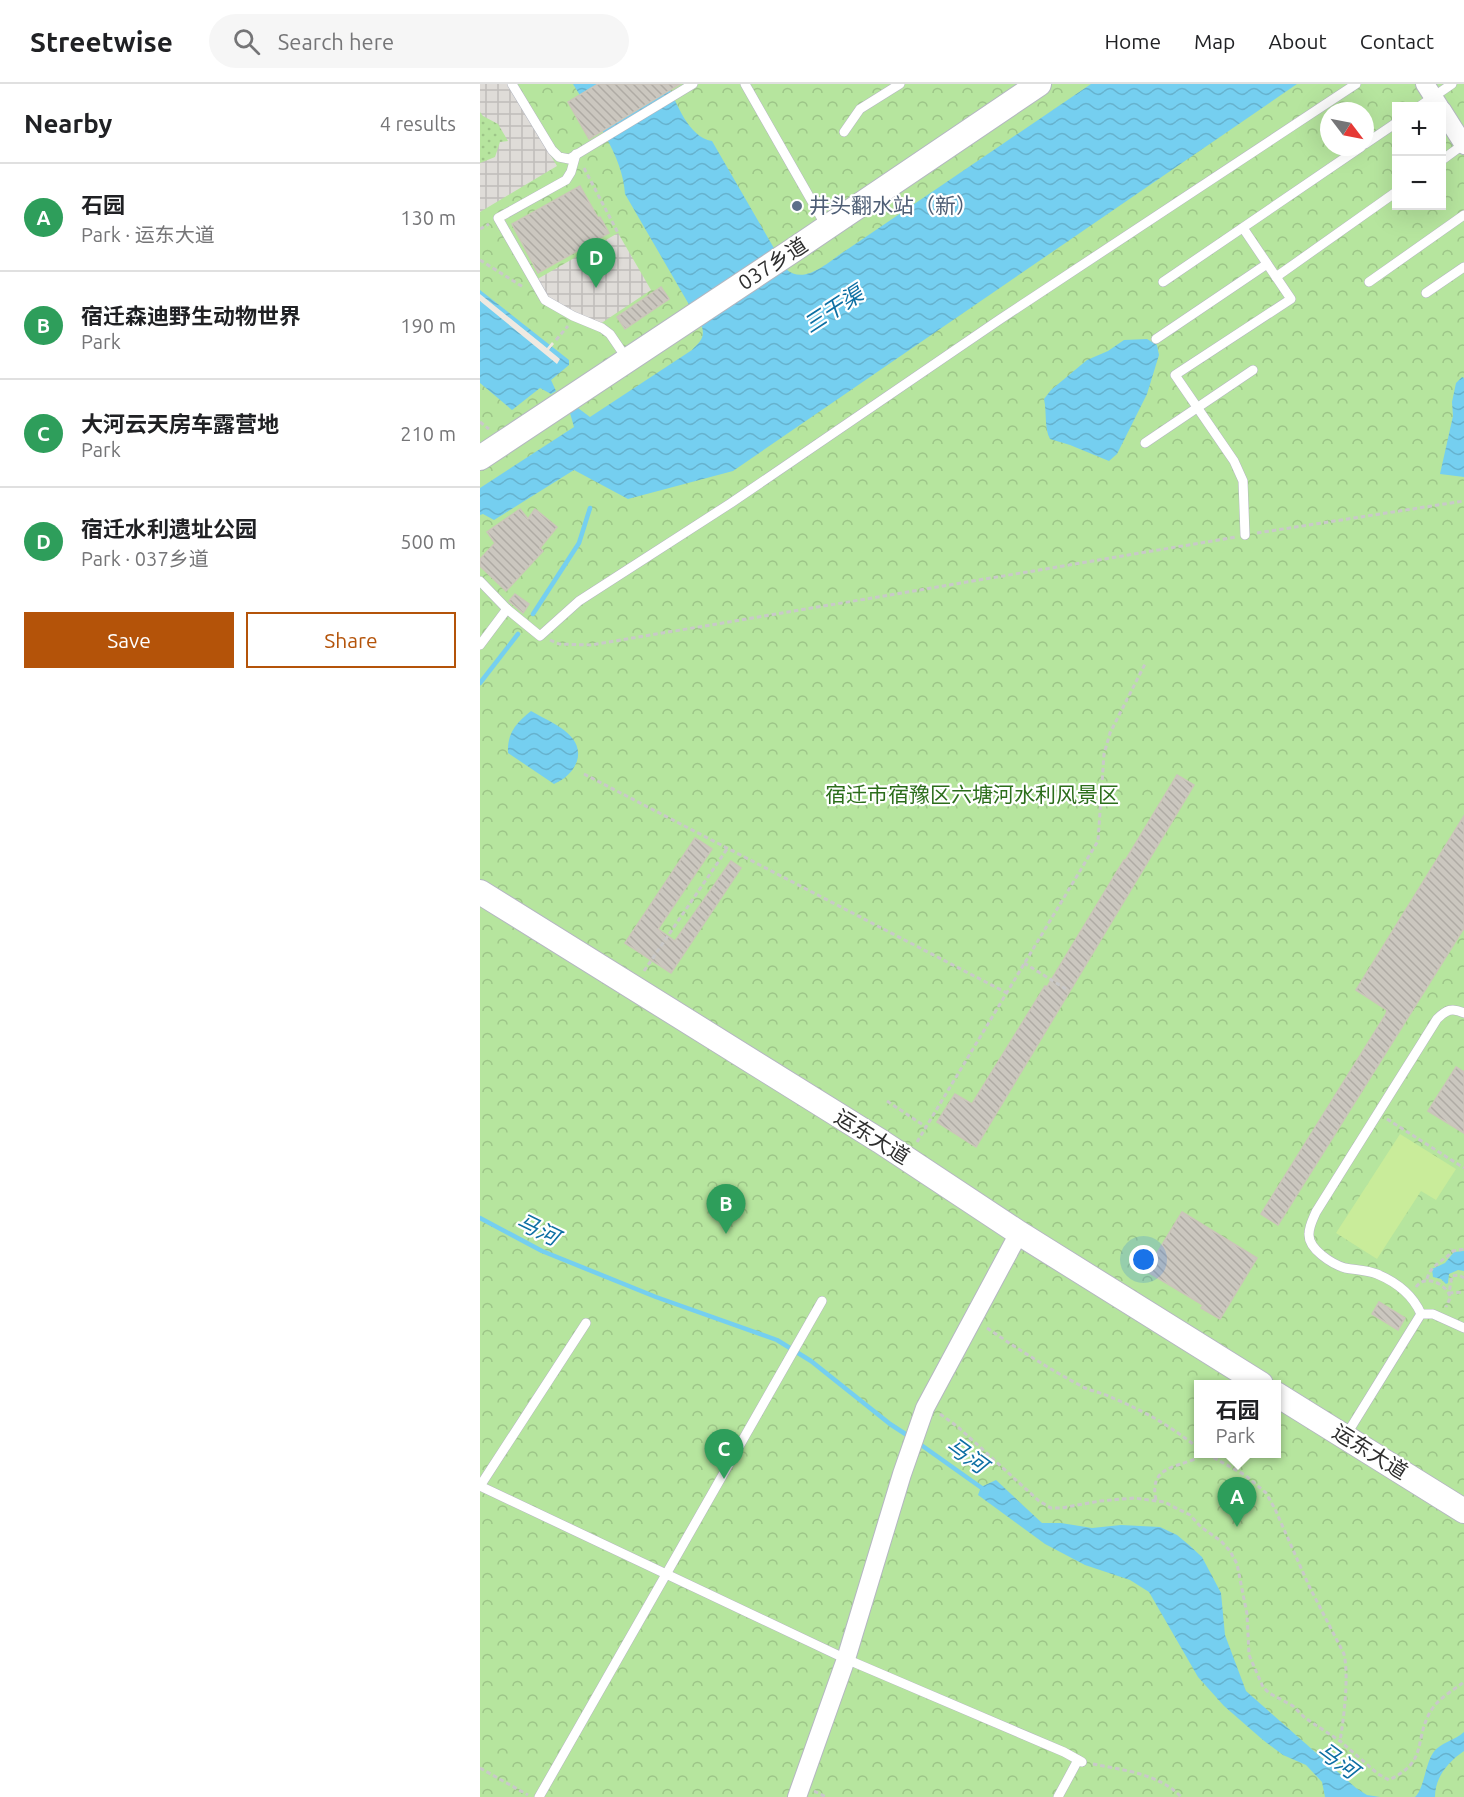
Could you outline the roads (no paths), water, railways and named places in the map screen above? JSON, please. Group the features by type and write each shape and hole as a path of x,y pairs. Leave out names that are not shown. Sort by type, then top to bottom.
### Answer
{"main road":[{"name":"037乡道","path":"480,458 1039,84"},
{"name":"运东大道","path":"480,892 1255,1380"},
{"name":"运东大道","path":"1281,1397 1464,1511"}],"street":[{"path":"1432,101 1464,145"},
{"path":"797,1797 846,1659 902,1474 973,1319 1019,1233"}],"lane":[{"path":"512,84 552,150 559,157 569,159 693,84"},
{"path":"745,84 827,228"},
{"path":"844,132 860,109 900,84"},
{"path":"480,581 507,609 540,636 579,601 730,503 999,320 1356,84"},
{"path":"1432,101 1452,84"},
{"path":"1374,138 1392,126"},
{"path":"1446,157 1464,145"},
{"path":"576,154 566,180 498,218 545,300 602,328 610,334 628,360"},
{"path":"1163,282 1348,156"},
{"path":"1276,277 1392,195"},
{"path":"1369,282 1464,215"},
{"path":"1243,228 1291,299 1176,375 1234,461 1244,482 1245,535"},
{"path":"1156,339 1267,264"},
{"path":"1426,293 1464,267"},
{"path":"1145,443 1253,370"},
{"path":"480,645 507,609"},
{"path":"1421,1314 1417,1304 1401,1288 1377,1274 1345,1268 1333,1263 1315,1248 1308,1234 1316,1212 1437,1019 1445,1011 1454,1009 1464,1013"},
{"path":"539,1797 822,1301"},
{"path":"1421,1314 1433,1314 1464,1328"},
{"path":"1345,1437 1421,1314"},
{"path":"586,1323 480,1486 846,1659 1064,1752 1080,1761 1059,1797"}],"water":[{"name":"三干渠","path":"573,84 667,84 690,126 696,133 712,141 786,269 793,274 801,275 824,266 1091,84 1297,84 733,471 628,499 574,470 494,520 483,514 480,515 480,488 574,427 570,413 578,408 590,417 692,350 703,334 702,327 625,194 619,165 606,137"},
{"path":"480,290 569,360 569,365 551,380 556,391 551,394 540,388 512,410 480,383"},
{"path":"1147,339 1157,345 1159,355 1147,394 1117,454 1109,461 1050,439 1044,399 1051,390 1087,360 1108,351 1124,340"},
{"path":"1462,377 1464,378 1464,477 1440,474 1453,416 1452,402 1456,383"},
{"path":"531,711 564,730 576,743 577,761 573,769 562,780 554,784 508,753 511,734"},
{"path":"1464,1251 1464,1271 1458,1270 1449,1274 1446,1284 1441,1279 1433,1277 1432,1269 1445,1263 1454,1252"},
{"path":"996,1480 1042,1523 1061,1523 1092,1528 1121,1525 1160,1527 1177,1535 1202,1557 1221,1593 1225,1635 1246,1691 1356,1788 1367,1795 1380,1797 1325,1797 1322,1782 1306,1765 1283,1755 1263,1740 1224,1706 1198,1677 1149,1592 1130,1580 1085,1565 1045,1544 978,1495 981,1487"},
{"path":"1464,1732 1464,1751 1453,1760 1440,1777 1435,1797 1415,1797 1433,1753"}],"waterway":[{"path":"533,614 579,543 590,508"},
{"path":"480,683 518,634"},
{"name":"马河","path":"480,1218 542,1251 656,1297 777,1340 811,1361 890,1424 910,1437"},
{"name":"马河","path":"917,1442 986,1491"}],"place":[{"name":"井头翻水站（新）","path":"797,206"},
{"name":"宿迁水利遗址公园","path":"596,288"},
{"name":"宿迁森迪野生动物世界","path":"726,1234"},
{"name":"大河云天房车露营地","path":"724,1479"},
{"name":"石园","path":"1237,1527"}],"park label":[{"name":"宿迁市宿豫区六塘河水利风景区","path":"972,795"}]}
